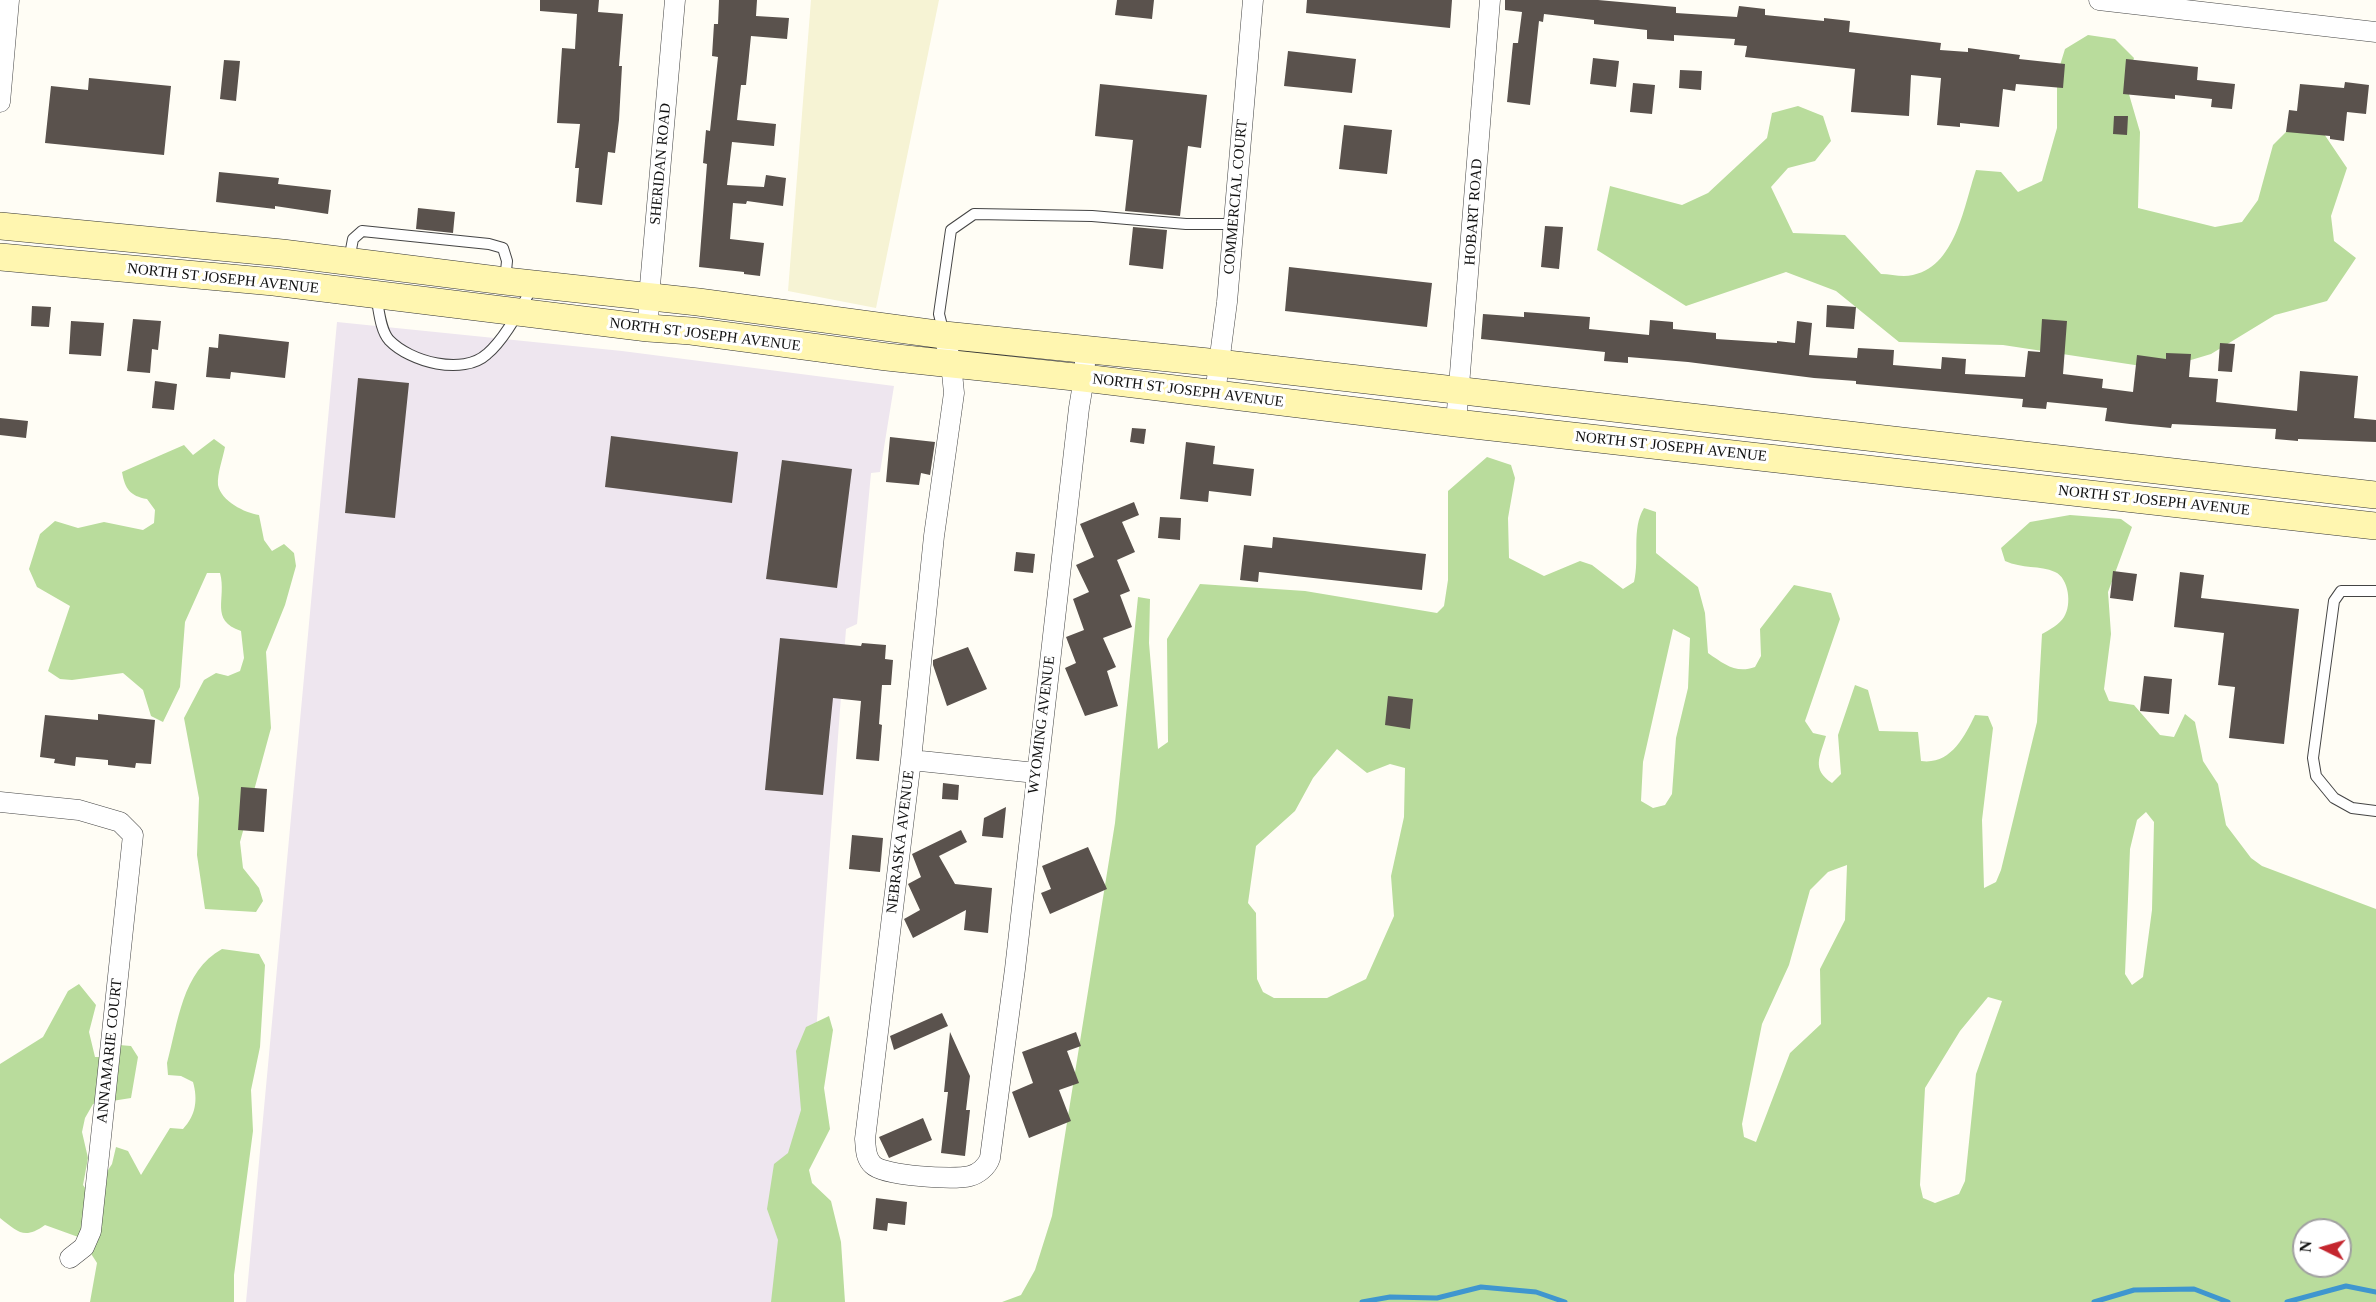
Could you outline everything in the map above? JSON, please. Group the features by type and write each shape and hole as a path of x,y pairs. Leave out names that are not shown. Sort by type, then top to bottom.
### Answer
{"main road":[{"name":"NORTH ST JOSEPH AVENUE","path":"0,226 282,253 944,335 1086,348 2376,495"},
{"name":"NORTH ST JOSEPH AVENUE","path":"0,257 274,282 519,313 691,331 887,357 2376,526"}],"street":[{"path":"0,102 9,0"},
{"name":"SHERIDAN ROAD","path":"648,328 675,0"},
{"name":"COMMERCIAL COURT","path":"1215,394 1227,302 1253,0"},
{"name":"HOBART ROAD","path":"1456,423 1490,0"},
{"path":"2099,0 2376,32"},
{"name":"NEBRASKA AVENUE","path":"944,335 951,363 954,393 933,548 865,1139 868,1159 876,1168 891,1172 933,1176 970,1176 988,1164 998,1102"},
{"name":"WYOMING AVENUE","path":"998,1102 1086,348"},
{"path":"910,760 1036,773"},
{"name":"ANNAMARIE COURT","path":"0,802 79,810 120,822 133,835 91,1231 84,1247 70,1258"}],"lane":[{"path":"944,335 939,314 951,230 974,214 1092,216 1186,224 1234,224"},
{"path":"376,296 387,339 403,351 429,361 457,365 474,362 487,354 519,313 533,285"},
{"path":"2376,591 2341,591 2334,601 2313,758 2316,776 2334,798 2352,808 2376,811"}],"shaded area":[{"path":"811,0 939,0 876,308 788,291"},
{"path":"337,322 622,351 894,386 880,472 871,473 857,624 846,629 796,1302 246,1302"}],"green space":[{"path":"2088,35 2115,39 2134,58 2126,84 2140,132 2138,208 2215,227 2242,222 2258,200 2273,145 2292,126 2318,125 2347,168 2331,216 2334,241 2356,258 2327,301 2275,315 2211,354 2161,369 2003,345 1899,342 1836,291 1786,272 1686,306 1597,250 1610,186 1682,205 1708,193 1767,138 1772,113 1798,106 1823,116 1831,141 1815,161 1788,168 1771,187 1793,233 1845,235 1881,274 1904,276 1921,272 1935,264 1946,252 1961,220 1976,170 2001,172 2018,192 2042,181 2057,128 2057,75 2065,49"},
{"path":"214,439 225,447 218,476 220,491 234,505 259,515 264,540 272,551 284,544 294,553 296,566 285,605 266,652 271,728 240,842 243,868 259,888 263,901 256,912 205,909 197,855 199,798 184,718 204,680 216,673 228,676 240,671 244,658 241,631 225,621 222,615 220,573 207,573 185,622 180,687 163,722 151,716 143,690 123,673 72,680 60,679 48,671 70,606 37,587 29,569 40,534 55,521 78,528 104,522 143,530 154,523 155,510 147,499 129,491 122,472 184,445 193,455"},
{"path":"1487,457 1511,465 1515,478 1508,518 1509,558 1544,576 1580,561 1592,565 1623,589 1634,582 1640,516 1644,508 1656,512 1656,553 1698,587 1705,613 1708,653 1736,669 1755,667 1761,656 1760,629 1794,585 1831,593 1840,619 1805,721 1813,733 1826,736 1819,762 1821,773 1832,783 1841,774 1838,735 1855,685 1868,690 1879,731 1918,732 1921,761 1940,759 1948,754 1961,741 1975,715 1988,716 1993,728 1982,820 1984,888 1996,882 2001,870 2037,722 2042,634 2062,620 2068,606 2068,592 2060,575 2043,568 2005,561 2001,548 2030,522 2070,515 2121,519 2132,527 2108,592 2111,634 2104,689 2109,701 2134,705 2160,735 2174,737 2185,714 2195,722 2203,761 2218,784 2226,825 2251,858 2262,866 2376,909 2376,1302 1002,1302 1021,1295 1035,1270 1052,1216 1115,823 1138,597 1150,599 1149,643 1158,749 1168,742 1167,639 1200,584 1305,591 1437,613 1444,606 1448,580 1448,491","holes":["1673,629 1690,638 1688,688 1676,738 1672,794 1665,805 1653,808 1641,801 1643,762","1337,749 1367,773 1390,764 1405,768 1404,817 1391,876 1394,916 1366,979 1327,998 1274,998 1263,992 1257,979 1256,913 1248,903 1256,846 1295,811 1313,778","2146,812 2154,822 2152,910 2143,977 2132,985 2125,974 2130,849 2137,820","1847,865 1845,920 1820,969 1821,1024 1790,1053 1756,1142 1744,1137 1742,1124 1762,1024 1789,965 1810,890 1828,872","1988,997 2002,1001 1976,1074 1965,1181 1959,1194 1935,1203 1923,1198 1920,1185 1925,1088 1960,1031"]},
{"path":"222,949 259,954 265,965 260,1047 251,1090 253,1131 234,1275 234,1302 90,1302 97,1263 81,1238 45,1225 32,1232 21,1232 0,1218 0,1064 43,1037 68,991 79,984 96,1005 89,1032 95,1057 108,1057 119,1045 131,1046 138,1057 131,1098 93,1104 85,1118 82,1132 88,1158 83,1185 91,1196 112,1164 116,1147 128,1151 141,1175 170,1128 183,1129 193,1113 195,1095 193,1082 181,1076 168,1075 167,1063 179,1015 190,984 198,970"},
{"path":"829,1016 833,1030 824,1088 830,1129 809,1170 812,1183 831,1201 841,1242 845,1302 771,1302 778,1240 767,1209 774,1164 788,1153 801,1110 796,1051 806,1027"}],"building":[{"path":"540,0 599,0 598,12 623,14 619,66 622,66 619,120 615,153 608,152 602,205 576,202 579,168 575,168 580,124 557,123 562,48 575,49 577,14 540,11"},
{"path":"719,0 757,0 756,16 789,18 787,39 751,36 746,85 741,85 737,120 776,124 774,146 732,142 727,185 764,187 766,175 786,178 783,206 747,201 746,204 733,203 730,239 764,243 760,276 699,267 707,164 703,163 706,130 710,131 718,57 712,56 714,24 718,24"},
{"path":"1117,0 1154,0 1152,19 1115,15"},
{"path":"1307,0 1452,0 1450,28 1306,13"},
{"path":"1505,0 1598,0 1676,7 1676,13 1737,17 1739,6 1765,9 1765,15 1824,21 1824,18 1850,21 1849,32 1941,43 1940,50 1968,52 1968,48 2020,55 2019,59 2065,64 2063,88 2016,84 2015,91 2003,89 1999,127 1960,123 1960,127 1937,125 1941,78 1911,75 1909,116 1851,112 1855,69 1745,57 1747,46 1734,45 1735,39 1674,35 1674,41 1647,39 1647,30 1594,24 1594,20 1544,14 1543,22 1539,21 1530,105 1507,102 1513,43 1518,43 1522,12 1505,10"},
{"path":"1288,51 1356,59 1352,93 1284,86"},
{"path":"1593,58 1619,61 1616,87 1590,84"},
{"path":"2126,59 2198,67 2197,80 2235,84 2232,109 2211,107 2212,99 2175,95 2175,99 2123,94"},
{"path":"224,60 240,61 236,101 220,99"},
{"path":"1680,70 1702,71 1701,90 1679,88"},
{"path":"89,78 171,86 164,155 45,143 51,86 88,90"},
{"path":"2345,82 2369,85 2366,114 2347,112 2344,141 2330,139 2330,136 2286,132 2289,110 2297,111 2300,84 2344,88"},
{"path":"1633,83 1655,85 1652,114 1630,112"},
{"path":"1100,84 1207,95 1201,148 1188,146 1180,216 1125,211 1133,140 1095,136"},
{"path":"2114,116 2128,116 2127,135 2113,134"},
{"path":"1344,125 1392,130 1387,174 1339,169"},
{"path":"219,172 279,178 278,184 331,190 328,214 275,206 275,209 216,202"},
{"path":"418,208 455,212 453,233 416,229"},
{"path":"1545,226 1563,227 1559,269 1541,267"},
{"path":"1133,227 1167,230 1163,269 1129,265"},
{"path":"1289,267 1432,283 1427,327 1285,311"},
{"path":"1827,305 1856,307 1854,329 1826,327"},
{"path":"32,306 51,307 49,327 31,326"},
{"path":"1524,312 1590,317 1589,329 1649,335 1650,320 1673,322 1673,329 1716,333 1716,339 1777,343 1777,341 1795,343 1797,321 1812,323 1809,355 1857,358 1858,348 1894,350 1893,365 1941,369 1942,357 1966,359 1965,374 2025,377 2028,351 2040,352 2042,319 2067,321 2063,374 2103,379 2102,388 2133,392 2137,355 2166,359 2166,353 2191,354 2189,377 2218,379 2216,402 2297,411 2300,371 2358,376 2354,418 2376,420 2376,442 2275,439 2276,429 2172,424 2171,428 2130,424 2105,421 2107,408 2047,402 2046,409 2022,407 2023,399 1856,384 1856,381 1688,362 1628,357 1628,363 1604,361 1605,352 1481,339 1483,314 1524,317"},
{"path":"133,319 161,321 158,350 152,349 150,373 127,371"},
{"path":"71,321 104,323 101,356 69,354"},
{"path":"219,334 289,342 285,378 231,372 230,379 206,377 209,347 218,348"},
{"path":"2220,343 2235,344 2232,372 2218,371"},
{"path":"358,378 409,383 395,518 345,513"},
{"path":"155,381 177,384 174,410 152,408"},
{"path":"0,418 28,421 26,438 0,435"},
{"path":"1132,428 1146,429 1144,444 1130,442"},
{"path":"611,436 738,452 732,503 605,487"},
{"path":"890,437 935,442 930,475 921,473 919,485 886,482"},
{"path":"1186,442 1215,446 1213,464 1254,469 1251,496 1209,491 1208,502 1180,499"},
{"path":"782,460 852,469 837,588 766,579"},
{"path":"1134,502 1139,515 1122,522 1135,552 1117,560 1130,591 1120,595 1132,627 1103,638 1116,667 1107,671 1118,706 1085,716 1065,668 1076,663 1066,637 1084,630 1073,599 1089,592 1076,565 1094,557 1080,524"},
{"path":"1160,517 1181,518 1180,540 1158,538"},
{"path":"1273,537 1426,554 1422,590 1259,572 1258,582 1240,580 1244,545 1272,548"},
{"path":"1016,552 1035,554 1033,573 1014,571"},
{"path":"2113,571 2137,574 2133,601 2110,598"},
{"path":"2180,572 2204,575 2201,598 2299,609 2284,744 2229,738 2235,687 2218,685 2224,633 2174,627"},
{"path":"780,638 861,646 862,643 886,645 885,659 893,660 891,685 882,685 879,761 856,759 861,701 833,698 823,795 765,790"},
{"path":"968,647 987,689 947,706 933,660"},
{"path":"2144,676 2172,679 2169,714 2140,711"},
{"path":"1388,696 1413,699 1410,729 1385,725"},
{"path":"98,714 155,720 151,764 136,763 135,768 108,765 108,760 76,757 75,766 54,763 55,759 40,757 45,715 98,720"},
{"path":"943,783 959,785 958,800 942,799"},
{"path":"241,787 267,789 264,832 238,830"},
{"path":"1006,807 1003,838 982,836 984,818"},
{"path":"961,830 967,842 939,856 955,884 992,888 988,933 964,930 966,910 913,938 904,919 920,910 908,884 921,877 912,854"},
{"path":"852,835 883,838 880,872 849,869"},
{"path":"1088,847 1107,889 1050,914 1041,893 1051,889 1042,866"},
{"path":"942,1013 948,1026 894,1050 890,1036"},
{"path":"950,1032 970,1076 966,1110 970,1110 965,1156 941,1153 948,1092 944,1092"},
{"path":"1076,1032 1081,1046 1067,1051 1079,1083 1059,1090 1071,1121 1029,1138 1012,1092 1033,1083 1022,1052"},
{"path":"923,1118 932,1140 889,1158 879,1137"},
{"path":"876,1198 907,1202 905,1225 888,1223 887,1231 873,1229"}],"waterway":[{"path":"2287,1302 2346,1286 2376,1292"},
{"path":"1362,1302 1390,1297 1437,1298 1481,1287 1536,1292 1565,1302"},
{"path":"2094,1302 2134,1290 2194,1289 2228,1302"}]}
